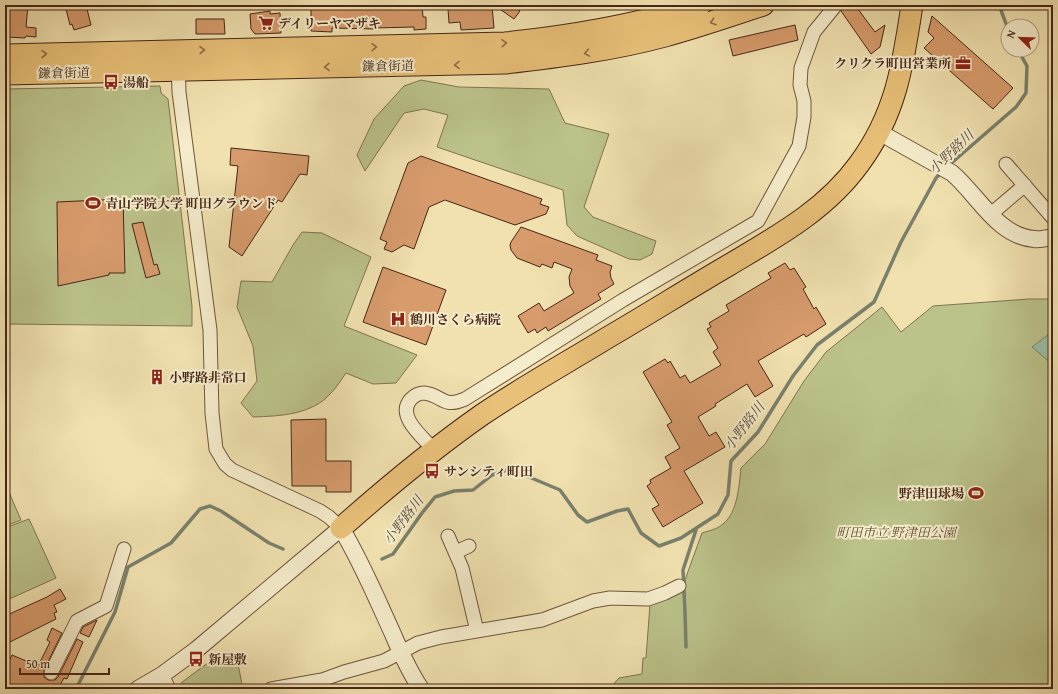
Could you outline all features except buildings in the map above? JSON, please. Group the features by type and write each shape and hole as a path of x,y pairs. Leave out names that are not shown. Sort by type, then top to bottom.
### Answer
{"main road":[{"name":"鎌倉街道","path":"5,74 178,61 506,43 579,34 627,25 665,10 700,5"},
{"name":"鎌倉街道","path":"5,55 178,61 478,64 533,60 582,54 663,37 763,5"},
{"path":"341,528 390,485 434,450 484,414 771,240 811,213 828,199 858,166 871,148 887,116 900,76 912,5"}],"street":[{"path":"434,450 410,424 407,417 409,402 414,396 419,393 426,393 448,402 457,402 465,399 624,300 758,221 799,146 804,124 804,101 800,85 801,68 814,32 836,5"},
{"path":"178,61 179,92 210,330 212,413 216,449 225,464 232,470 320,511 341,528 366,575 414,679 421,689"},
{"path":"879,132 952,173 961,180 1002,226 1023,237 1036,239 1050,238 1047,230 1053,218 1006,164"},
{"path":"991,214 1025,185"},
{"path":"138,689 162,675 207,641 341,528"},
{"path":"448,536 462,568 477,632"},
{"path":"456,552 468,546"},
{"path":"51,673 77,620 106,606 124,550"},
{"path":"271,689 322,680 384,660 418,644 441,637 542,620 592,600 610,598 648,599 680,586"},
{"path":"162,675 169,689"}],"green space":[{"path":"421,80 459,87 549,89 565,123 609,134 584,207 593,217 656,241 652,254 640,260 629,259 577,236 567,225 563,190 437,147 448,115 424,109 404,113 365,171 357,155 374,119 404,86"},
{"name":"青山学院大学 町田グラウンド","path":"160,86 161,93 168,99 192,306 192,326 5,324 5,89"},
{"path":"302,232 322,233 371,257 344,326 417,355 396,383 373,384 346,373 331,393 315,406 285,415 253,417 241,403 257,381 253,346 237,307 241,281 272,282"},
{"name":"町田市立 野津田公園","path":"1029,299 1053,299 1053,689 609,689 619,678 642,674 643,658 646,658 650,604 684,589 686,577 702,533 713,530 728,519 732,513 737,498 741,468 765,444 804,381 826,352 882,307 901,332 933,306"},
{"path":"5,483 21,520 5,526"},
{"path":"29,519 56,578 5,601 5,528"},
{"path":"221,653 229,663 238,664 243,689 183,689 181,683"}],"shaded area":[{"path":"1053,331 1053,365 1032,347"}],"waterway":[{"name":"小野路川","path":"999,5 1004,18"},
{"name":"小野路川","path":"948,166 1016,107 1026,93 1027,66 1022,58"},
{"name":"小野路川","path":"382,559 393,554 435,497 454,491 473,490 492,475 510,469 560,490 578,515 587,522 617,511 628,509 641,533 659,546 681,538 718,514 728,495 731,461 758,432 793,376 817,345 874,302 901,242 936,178 942,172"},
{"name":"小野路川","path":"76,689 115,612 128,567 171,543 200,509 210,506 221,511 269,543 283,549"},
{"path":"686,647 683,570 696,530"}],"place":[{"name":"デイリーヤマザキ","path":"266,23"},
{"name":"クリクラ町田営業所","path":"963,63"},
{"name":"湯船","path":"111,82"},
{"name":"青山学院大学 町田グラウンド","path":"93,203"},
{"name":"鶴川さくら病院","path":"398,319"},
{"name":"小野路非常口","path":"157,377"},
{"name":"サンシティ町田","path":"432,471"},
{"name":"野津田球場","path":"976,493"},
{"name":"新屋敷","path":"196,659"}]}
